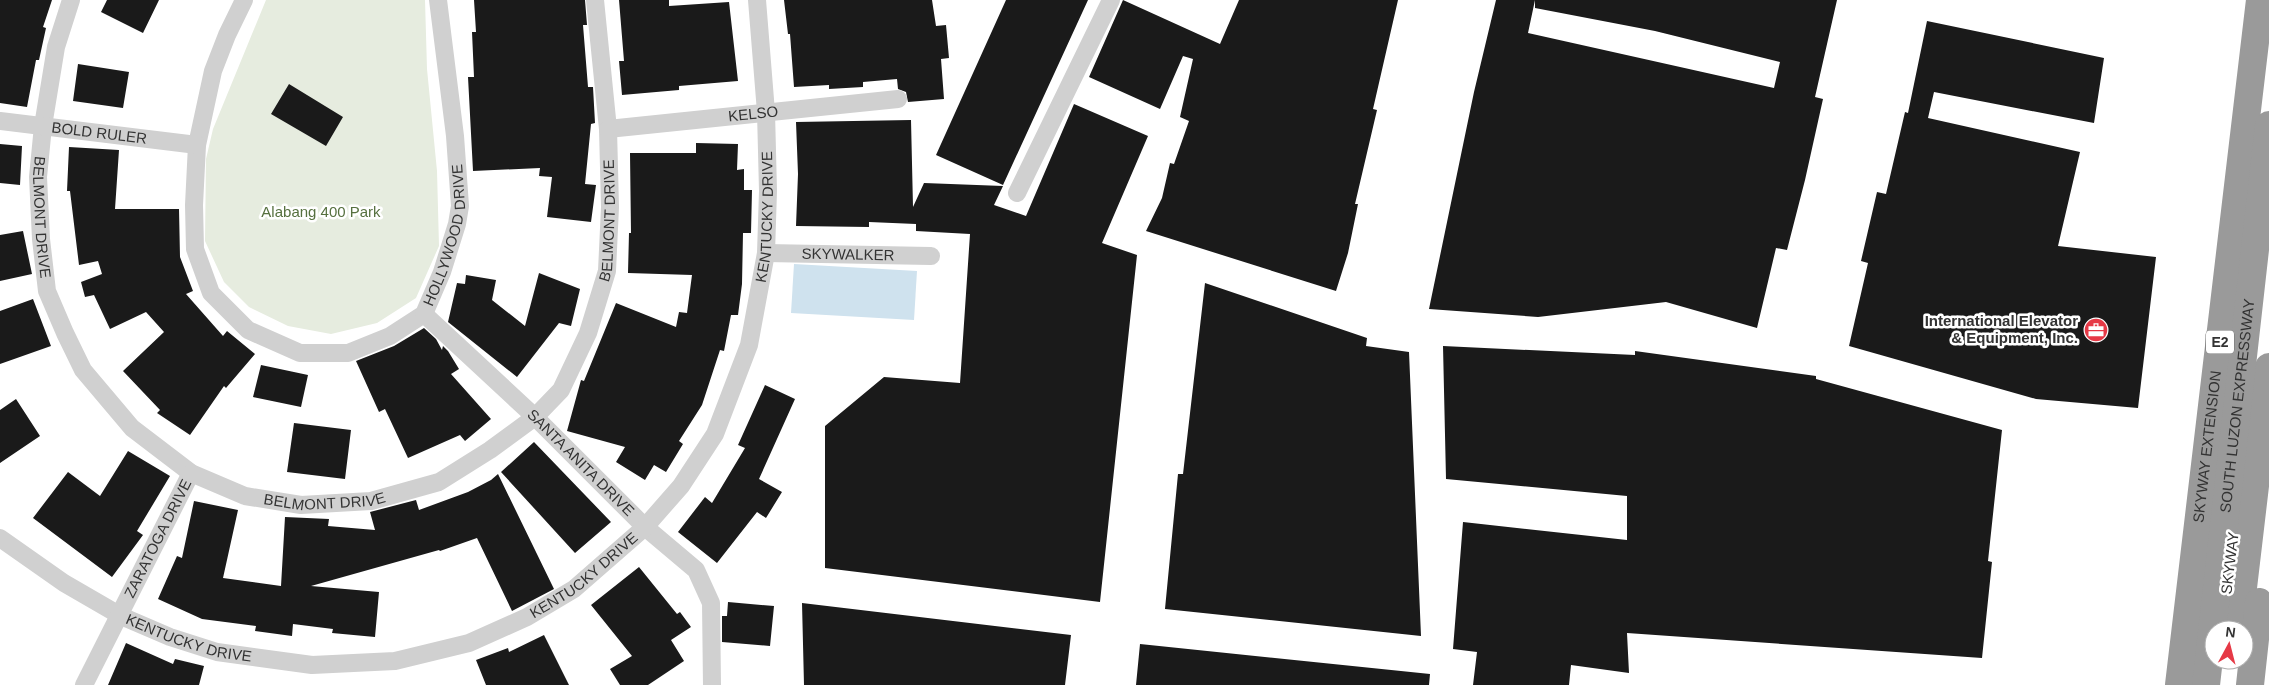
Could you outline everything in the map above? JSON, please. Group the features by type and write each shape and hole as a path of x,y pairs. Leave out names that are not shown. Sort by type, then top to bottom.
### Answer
{"highway":[{"name":"SKYWAY EXTENSION","path":"2179,685 2260,0"},
{"name":"SOUTH LUZON EXPRESSWAY","path":"2206,685 2269,125"},
{"name":"SKYWAY","path":"2223,620 2269,228"},
{"name":"SKYWAY","path":"2239,620 2269,367"},
{"path":"2250,685 2269,516"},
{"path":"2216,685 2218,670"},
{"path":"2232,685 2234,670"}],"street":[{"name":"BELMONT DRIVE","path":"71,0 56,47 43,126 38,177 41,240 47,291 65,334 83,370 132,428 191,473 245,496 300,505 371,502 439,482 490,450 535,417 561,390 588,333 607,271 610,207 608,129 595,0"},
{"name":"HOLLYWOOD DRIVE","path":"244,0 227,34 213,72 198,145 194,205 195,250 212,293 248,330 300,354 348,353 390,336 424,314 442,272 457,224 460,206 455,136 438,0"},
{"name":"KENTUCKY DRIVE","path":"0,538 64,583 121,616 170,637 217,652 312,665 395,661 468,644 527,617 574,589 645,528 681,486 715,434 749,344 766,253 768,192 766,112 757,0"},
{"path":"1017,193 1111,0"},
{"name":"KELSO","path":"608,129 898,99"},
{"name":"BOLD RULER","path":"0,121 198,145"},
{"name":"SKYWALKER","path":"766,253 931,256"},
{"name":"SANTA ANITA DRIVE","path":"424,314 535,417 645,528 696,570 711,603 711,684"},
{"name":"ZARATOGA DRIVE","path":"84,685 121,616 191,473"}],"green space":[{"name":"Alabang 400 Park","path":"266,0 425,0 427,69 437,171 439,246 416,298 377,323 331,334 288,326 249,307 224,282 205,241 206,159 213,129"}],"water":[{"path":"794,264 917,271 914,320 791,313"}],"building":[{"path":"0,0 52,0 43,27 46,28 39,60 36,60 27,107 0,103"},
{"path":"107,0 159,0 143,33 101,12"},
{"path":"474,0 585,0 587,25 583,25 588,87 593,87 595,123 591,124 585,184 596,185 591,222 547,217 552,177 539,176 540,168 473,171 468,77 474,77 472,32 476,32"},
{"path":"619,0 669,0 669,6 729,2 738,81 679,86 679,90 622,95 619,61 624,61"},
{"path":"784,0 932,0 936,26 946,25 949,58 941,59 944,99 908,102 906,92 898,89 897,79 863,82 863,87 829,89 829,85 794,87 790,34 788,34"},
{"path":"1006,0 1088,0 1003,185 936,155"},
{"path":"1123,0 1220,44 1239,0 1398,0 1373,109 1377,110 1355,204 1358,204 1348,253 1336,291 1146,231 1162,198 1170,163 1174,164 1189,121 1180,117 1193,59 1183,56 1160,109 1089,77"},
{"path":"1496,0 1535,0 1837,0 1815,97 1823,99 1805,180 1787,250 1776,248 1757,328 1666,302 1538,317 1429,309 1474,92","holes":["1535,0 1535,8 1655,31 1780,62 1774,88 1528,33"]},
{"path":"1927,21 2104,58 2094,123 1934,92 1928,118 2080,152 2058,246 2156,257 2138,408 2036,399 1849,346 1868,263 1861,261 1877,192 1886,194 1905,112 1908,113"},
{"path":"78,64 129,72 123,108 73,101"},
{"path":"289,84 343,117 326,146 271,114"},
{"path":"1074,104 1148,136 1102,243 1137,255 1100,602 825,568 825,426 884,377 960,383 970,234 916,231 916,224 869,222 869,227 796,226 798,174 796,122 911,120 913,207 924,183 1003,186 994,205 1026,216"},
{"path":"696,143 738,144 737,170 744,169 744,190 752,190 751,233 743,233 742,284 738,315 731,315 724,351 720,350 702,405 679,441 683,444 666,472 654,465 645,480 616,462 625,447 567,431 581,380 584,381 616,303 676,327 679,312 687,313 692,275 628,273 629,233 631,233 630,153 696,153"},
{"path":"0,144 22,146 20,185 0,183"},
{"path":"69,147 119,150 115,209 179,209 180,257 193,291 186,294 223,336 227,331 255,354 226,388 224,386 190,435 157,413 160,410 123,371 164,332 146,312 110,329 94,295 85,297 81,282 102,274 98,261 79,265 70,191 67,191"},
{"path":"23,231 32,274 0,281 0,235"},
{"path":"539,273 580,289 571,326 559,323 517,377 448,322 457,283 465,284 466,275 496,280 492,300 525,326"},
{"path":"1205,283 1367,338 1366,346 1409,352 1421,636 1165,609 1178,474 1183,474"},
{"path":"33,299 51,346 0,364 0,311"},
{"path":"424,328 436,339 442,350 443,346 448,351 459,369 451,374 491,419 465,441 460,435 408,458 385,409 379,412 356,361 394,346"},
{"path":"1443,346 1635,355 1635,351 1816,376 1816,379 2002,430 1988,561 1992,562 1982,658 1627,633 1629,673 1571,665 1569,685 1473,685 1477,652 1453,649 1463,522 1627,540 1627,496 1446,479"},
{"path":"261,365 308,375 301,407 253,397"},
{"path":"765,385 795,399 759,479 782,492 766,518 757,512 717,563 678,532 705,497 712,503 745,448 738,445"},
{"path":"16,399 40,436 0,463 0,410"},
{"path":"294,423 351,430 345,479 287,472"},
{"path":"534,442 611,522 575,553 501,472"},
{"path":"128,451 170,476 137,531 143,535 112,577 33,518 68,472 100,496"},
{"path":"498,474 554,589 512,611 477,538 440,551 311,586 379,592 375,637 332,633 333,629 293,624 292,636 255,631 256,626 202,619 158,599 177,556 182,558 194,501 238,510 223,578 281,586 285,517 329,519 328,526 375,530 370,512 416,500 419,510 468,492 491,480"},
{"path":"639,567 677,614 680,612 691,627 671,640 684,661 648,685 620,685 610,669 632,656 591,605"},
{"path":"728,602 774,606 770,646 722,642 722,616 727,616"},
{"path":"802,603 1071,635 1065,685 804,685"},
{"path":"544,635 569,685 486,685 476,660 508,648 509,652"},
{"path":"126,643 173,664 175,659 204,666 199,685 108,685"},
{"path":"1140,644 1430,674 1429,685 1136,685"}],"place":[{"name":"International Elevator & Equipment, Inc.","path":"2096,330"}]}
